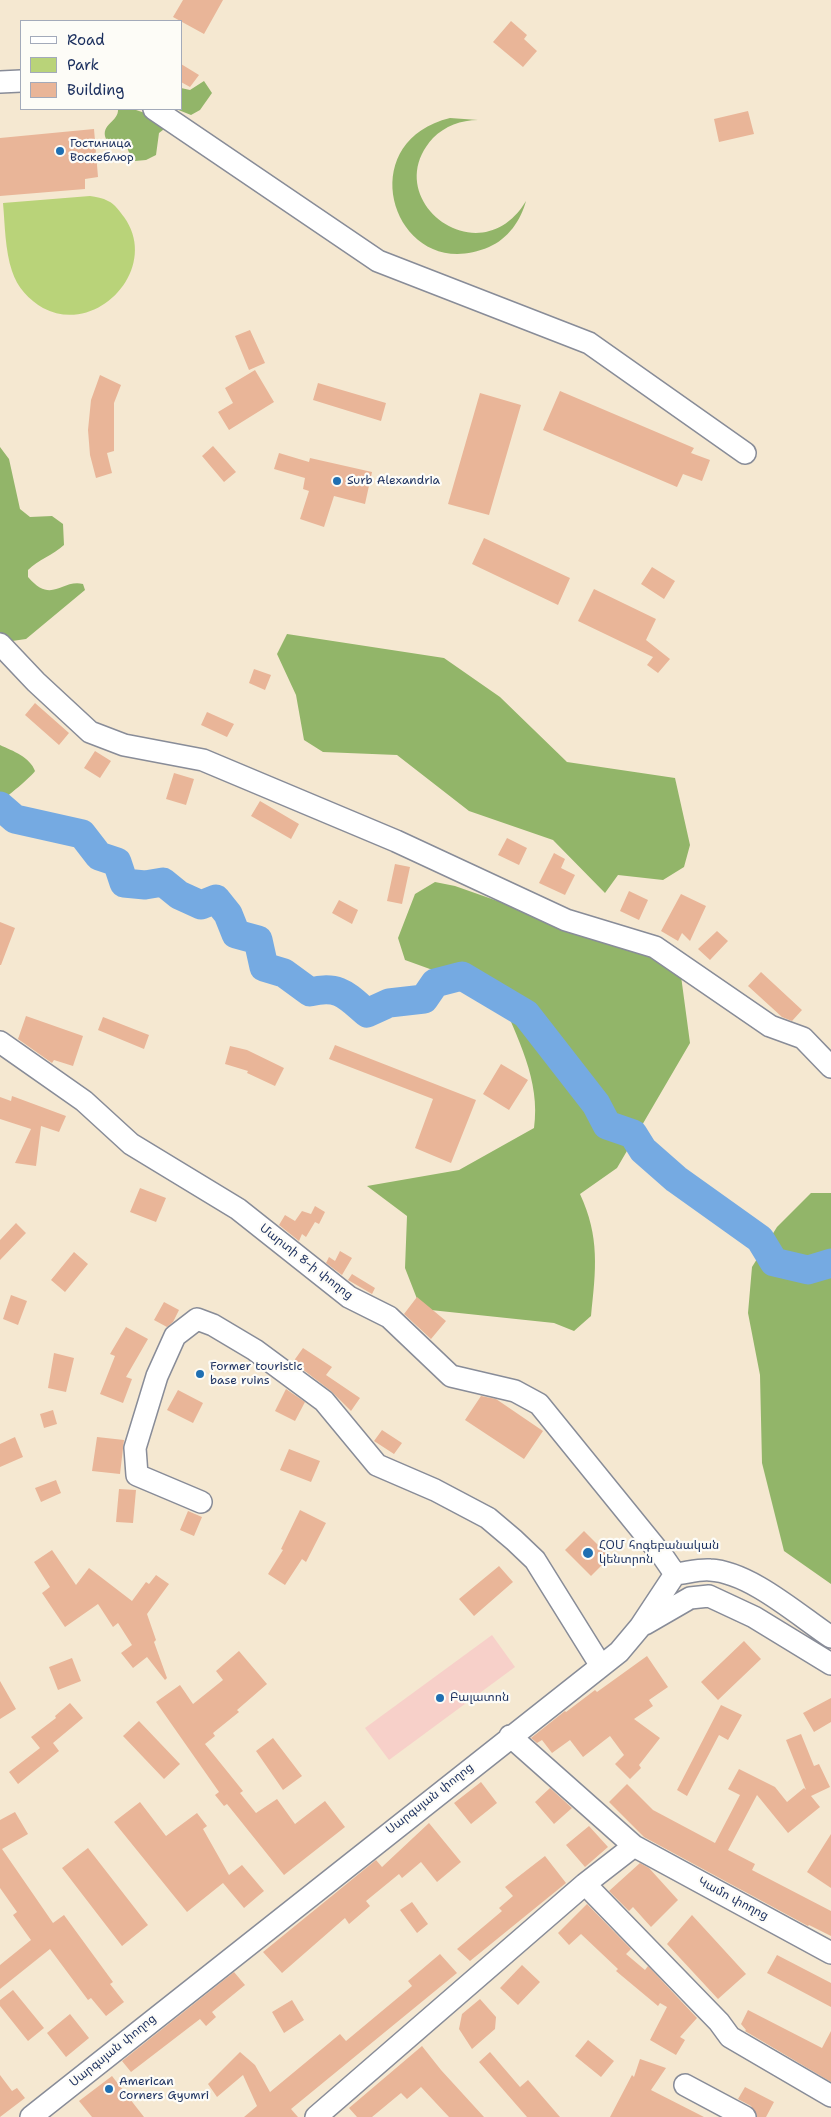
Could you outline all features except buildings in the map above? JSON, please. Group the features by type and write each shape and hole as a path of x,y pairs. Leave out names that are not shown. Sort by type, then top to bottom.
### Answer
{"street":[{"path":"0,82 20,81"},
{"path":"155,110 378,260 590,343 745,453"},
{"path":"0,644 36,682 90,732 124,746 202,760 396,841 566,920 655,947 770,1026 803,1038 831,1067"},
{"name":"Մարտի 8-ի փողոց","path":"0,1042 84,1102 131,1144 238,1209 349,1297 389,1317 451,1376 515,1391 538,1404 675,1574"},
{"path":"201,1502 137,1475 135,1448 157,1376 175,1336 197,1318 213,1325 255,1350 324,1401 377,1465 435,1490 488,1518 514,1540 535,1560 601,1666"},
{"path":"675,1574 709,1570 726,1573 755,1586 831,1637"},
{"name":"Սարգսյան փողոց","path":"31,2117 510,1736 619,1652 640,1627 675,1574"},
{"path":"640,1627 690,1598 709,1596 754,1617 831,1664"},
{"name":"Կամո փողոց","path":"510,1736 634,1846 831,1953"},
{"path":"316,2117 585,1884 634,1846"},
{"path":"585,1884 719,2022 730,2037 831,2096"},
{"path":"685,2085 745,2117"}],"shaded area":[{"name":"Բալատոն","path":"492,1635 515,1667 389,1760 365,1728"}],"green space":[{"path":"204,81 212,93 200,110 191,115 178,110 182,110 182,88 190,90"},
{"path":"118,110 136,110 145,113 153,110 171,110 168,126 159,133 156,155 146,160 135,161 131,158 127,147 106,139 105,130 118,113"},
{"path":"450,118 478,120 454,124 433,138 419,161 417,184 426,205 441,221 462,231 484,232 506,223 526,201 521,215 513,228 496,244 456,254 429,247 409,230 396,207 393,180 400,154 418,132"},
{"path":"90,196 111,202 124,217 133,237 135,257 129,276 118,293 102,305 84,313 64,315 43,308 33,301 14,277 7,246 3,203"},
{"path":"0,447 9,459 20,509 30,517 52,516 63,524 64,545 32,566 28,570 28,577 36,585 44,589 56,589 75,583 83,584 85,590 26,639 12,641 0,634"},
{"path":"287,634 444,658 500,697 567,762 675,778 690,845 684,867 663,880 618,875 605,893 553,840 469,811 397,755 323,752 304,740 296,695 277,654"},
{"path":"0,745 25,758 35,771 0,801"},
{"path":"435,882 455,886 668,961 681,976 690,1043 617,1168 580,1194 594,1239 595,1269 591,1316 574,1331 554,1323 421,1309 405,1268 407,1216 367,1186 459,1170 534,1128 534,1093 531,1076 520,1043 499,994 405,960 398,938 415,894"},
{"path":"811,1193 831,1193 831,1584 784,1551 762,1463 760,1375 748,1313 752,1267 777,1227"}],"waterway":[{"path":"0,806 15,819 82,834 99,856 117,862 124,883 145,885 163,882 179,895 201,905 216,899 228,914 236,934 258,940 264,967 284,973 310,992 328,990 342,993 367,1013 389,1003 424,999 435,983 462,976 526,1014 596,1104 607,1125 633,1134 643,1150 676,1179 760,1239 774,1262 808,1270 831,1263"}],"place":[{"name":"Гостиница Воскеблюр","path":"60,151"},
{"name":"Surb Alexandria","path":"337,481"},
{"name":"Former touristic base ruins","path":"200,1374"},
{"name":"ՀՕՄ հոգեբանական կենտրոն","path":"588,1553"},
{"name":"Բալատոն","path":"440,1698"},
{"name":"American Corners Gyumri","path":"109,2089"}]}
